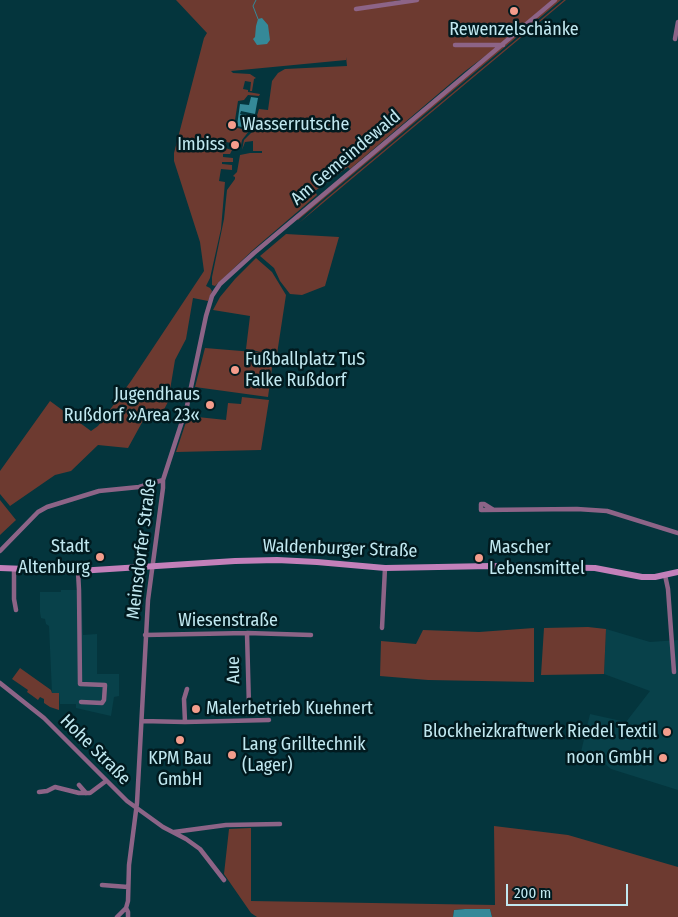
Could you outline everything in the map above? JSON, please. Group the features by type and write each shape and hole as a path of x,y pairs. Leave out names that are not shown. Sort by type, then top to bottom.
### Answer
{"main road":[{"name":"Waldenburger Straße","path":"0,568 78,572 276,560 386,568 491,566 595,568 642,577 678,572"}],"street":[{"path":"356,10 417,0"},
{"name":"Am Gemeindewald","path":"212,296 220,284 254,252 555,0"},
{"path":"674,39 678,22"},
{"path":"455,45 503,45"},
{"name":"Meinsdorfer Straße","path":"128,917 126,908 136,807 146,635 164,488 163,480 187,406 212,296"},
{"path":"0,550 38,512 47,507 99,491 139,487 163,480"},
{"path":"492,509 607,511 678,533"},
{"path":"382,628 386,568"},
{"path":"14,569 16,610"},
{"path":"78,572 80,684 105,684 104,700 102,703 81,702"},
{"path":"665,575 668,589 674,672"},
{"name":"Wiesenstraße","path":"146,635 247,633 311,635"},
{"name":"Aue","path":"247,633 249,707"},
{"name":"Hohe Straße","path":"0,683 44,718 106,781 136,807 158,824 200,849 224,880"},
{"path":"184,722 184,699 187,689"},
{"path":"142,721 269,720"},
{"path":"39,792 48,791 55,787 86,793 97,790 106,781"},
{"path":"79,785 86,793"},
{"path":"172,832 226,825 280,824"},
{"path":"102,884 128,887"},
{"path":"116,917 126,908"}],"shaded area":[{"path":"176,0 401,0 368,6 413,0 552,0 350,169 348,167 315,191 317,195 254,249 215,286 212,285 212,277 224,219 227,190 235,179 233,176 237,172 240,155 262,153 262,151 253,151 253,141 245,142 242,150 244,140 252,132 259,109 268,110 272,81 278,73 285,69 347,66 346,57 346,60 231,71 233,73 250,74 256,78 254,79 252,91 250,91 251,82 245,81 243,89 260,94 259,96 248,95 244,100 238,101 235,120 229,124 231,128 249,131 242,140 241,145 226,142 225,148 232,150 230,154 223,154 223,157 233,158 233,162 222,162 222,164 232,165 232,170 221,169 219,181 225,182 221,229 210,278 206,286 212,291 208,301 193,298 186,339 175,360 170,398 158,421 145,417 128,448 98,445 71,471 55,475 10,506 0,494 0,471 50,401 91,431 98,426 131,381 204,271 200,242 174,161 174,153 204,38 207,33"},
{"path":"557,0 561,0 297,219"},
{"path":"566,0 299,223 322,202"},
{"path":"262,18 268,25 270,40 267,44 257,45 253,39 258,19"},
{"path":"251,97 258,98 255,114 241,111 240,114 253,116 250,127 237,126 240,104 249,105"},
{"path":"286,234 339,237 325,286 302,295 290,294 280,281 274,268 260,256"},
{"path":"256,258 272,272 286,295 277,354 274,353 268,397 195,387 205,348 266,353 246,349 250,316 213,310 220,297"},
{"path":"242,397 269,400 261,450 176,452 188,416 226,420 228,403 241,404"},
{"path":"0,500 16,520 0,535"},
{"path":"61,590 81,590 83,635 97,634 97,674 119,674 119,696 114,697 111,716 76,708 76,704 60,704 59,693 52,693 49,626 46,624 45,619 41,618 40,592 61,592"},
{"path":"588,627 606,629 604,674 541,675 544,628"},
{"path":"534,628 534,682 428,680 380,676 381,641 416,644 423,630 479,632"},
{"path":"606,629 650,642 678,640 678,790 611,769 602,761 580,756 590,714 626,722 650,691 604,674"},
{"path":"20,668 51,690 52,693 59,693 59,710 44,703 44,699 40,697 38,700 12,679"},
{"path":"494,826 568,835 678,867 678,917 492,917 490,909 465,909 454,910 453,917 257,917 251,913 224,874 229,829 251,828 251,901 495,905"},
{"path":"490,909 492,917 453,917 454,910"}],"waterway":[{"path":"256,0 253,6 258,19"}],"place":[{"name":"Rewenzelschänke","path":"514,11"},
{"name":"Wasserrutsche","path":"232,125"},
{"name":"Imbiss","path":"235,145"},
{"name":"Fußballplatz TuS Falke Rußdorf","path":"235,370"},
{"name":"Jugendhaus Rußdorf »Area 23«","path":"210,405"},
{"name":"Stadt Altenburg","path":"100,557"},
{"name":"Mascher Lebensmittel","path":"479,558"},
{"name":"Malerbetrieb Kuehnert","path":"196,709"},
{"name":"Blockheizkraftwerk Riedel Textil","path":"667,732"},
{"name":"KPM Bau GmbH","path":"180,740"},
{"name":"Lang Grilltechnik (Lager)","path":"232,755"},
{"name":"noon GmbH","path":"663,758"}]}
